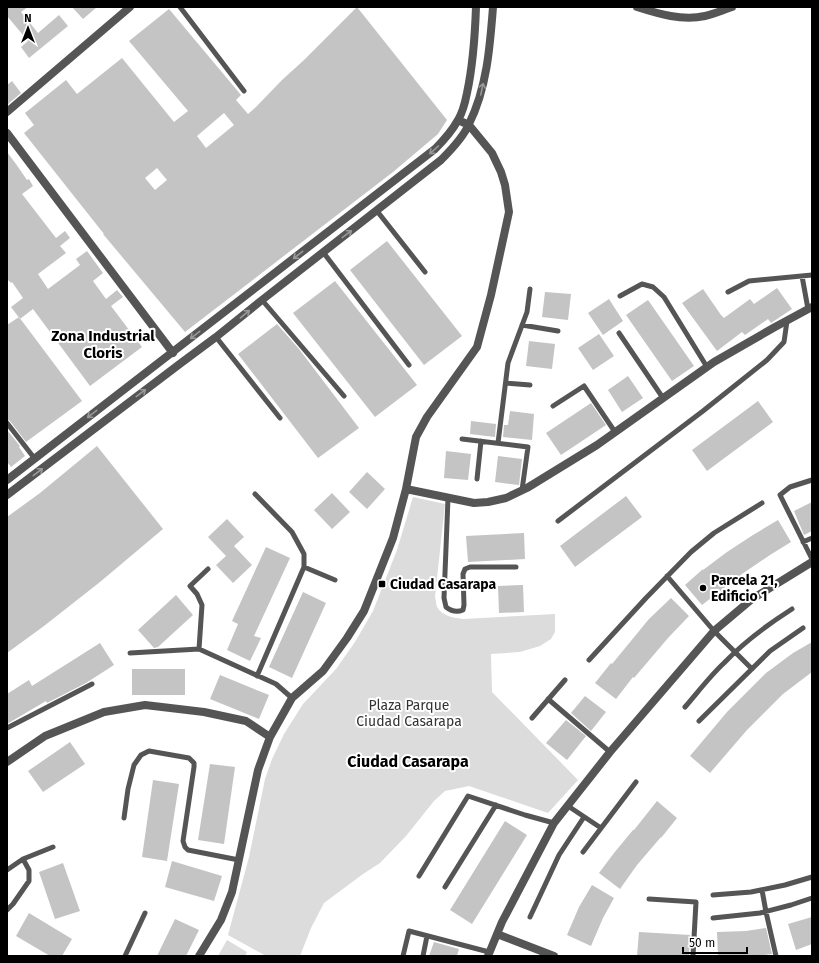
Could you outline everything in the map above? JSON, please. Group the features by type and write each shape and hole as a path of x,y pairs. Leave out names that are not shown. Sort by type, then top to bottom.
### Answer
{"street":[{"path":"7,112 130,7"},
{"path":"7,480 435,149 447,136 458,120 464,107 474,48 476,7"},
{"path":"7,496 216,337 377,211 441,160 452,149 469,125 476,109 490,42 493,7"},
{"path":"637,7 672,16 689,17 705,16 732,7"},
{"path":"199,956 221,920 232,892 258,770 270,737 292,698 323,670 364,611 393,538 406,489 416,437 427,417 477,347 491,295 509,212 505,185 492,153 469,125 458,120"},
{"path":"7,133 173,353"},
{"path":"406,489 474,503 506,498 597,445 708,367 810,308"},
{"path":"489,954 502,922 554,823 610,752 714,631 752,599 812,561"},
{"path":"7,762 45,736 104,712 145,705 204,712 246,721 270,737"},
{"path":"497,934 554,956"}],"lane":[{"path":"180,7 244,91"},
{"path":"377,211 425,272"},
{"path":"323,252 409,365"},
{"path":"728,292 749,281 812,275"},
{"path":"802,276 810,308"},
{"path":"620,296 642,284 652,287 664,297 708,367"},
{"path":"498,443 508,363 527,312 530,289"},
{"path":"262,300 344,396"},
{"path":"558,521 767,360 784,342 787,321"},
{"path":"522,326 558,331"},
{"path":"619,333 663,398"},
{"path":"216,337 280,418"},
{"path":"506,383 530,385"},
{"path":"553,406 584,386 615,432"},
{"path":"7,423 34,459"},
{"path":"462,439 528,447 522,490"},
{"path":"477,479 481,441"},
{"path":"812,480 790,487 780,495 812,561"},
{"path":"255,494 292,532 304,554 304,567 257,676"},
{"path":"448,498 444,598 446,607 454,612 463,610 463,574 465,569 470,567 516,567"},
{"path":"589,660 666,576 691,552 714,533 762,503"},
{"path":"803,542 812,538"},
{"path":"304,567 336,580"},
{"path":"199,649 202,605 197,594 190,586 208,569"},
{"path":"666,576 714,631 752,669"},
{"path":"685,707 723,663 735,652 770,624 792,609"},
{"path":"699,721 770,651 802,628"},
{"path":"130,653 199,649 276,684 292,698"},
{"path":"532,718 565,680"},
{"path":"7,728 92,684"},
{"path":"548,699 610,752"},
{"path":"124,818 128,789 134,765 141,755 150,751 189,758 194,763 194,767 183,841 184,847 188,850 239,860"},
{"path":"582,852 636,782"},
{"path":"418,876 468,796 554,823"},
{"path":"445,887 496,805"},
{"path":"568,806 601,828"},
{"path":"530,917 559,855 584,817"},
{"path":"7,870 23,859 53,847"},
{"path":"7,910 30,881 29,870 23,859"},
{"path":"713,895 762,890 812,877"},
{"path":"762,890 776,956"},
{"path":"713,918 766,912 812,898"},
{"path":"649,899 696,902 693,956"},
{"path":"125,956 145,913"},
{"path":"403,956 409,931 489,954"},
{"path":"423,956 427,936"}],"green space":[{"name":"Plaza Parque Ciudad Casarapa","path":"413,497 445,504 435,597 437,607 442,613 463,619 555,614 555,632 551,639 540,646 520,652 491,654 492,692 578,780 548,813 469,786 445,791 434,801 406,836 380,863 324,903 311,928 300,956 266,956 228,935 249,857 265,779 272,759 284,734 303,704 336,669 355,642 373,611 397,550"},
{"path":"227,940 247,952 245,956 218,956"}],"building":[{"path":"7,7 28,7 21,12 38,33 59,15 68,26 29,58 21,47 28,41 7,16"},
{"path":"72,7 97,7 83,19"},
{"path":"357,7 447,120 438,134 393,172 185,332 103,234 24,133 34,125 25,113 66,80 77,94 122,58 174,122 188,111 129,41 169,9 241,95 236,100 248,114","holes":["224,113 234,125 206,148 197,136","157,168 167,180 155,190 145,178"]},
{"path":"12,81 21,93 7,105 7,85"},
{"path":"7,152 33,186 22,194 56,238 65,231 70,238 60,246 66,253 38,274 48,289 80,265 76,259 87,251 103,273 93,281 106,299 117,290 123,297 111,306 142,347 90,386 33,309 20,319 11,307 23,298 12,282 11,283 7,279"},
{"path":"387,241 462,336 424,365 350,270"},
{"path":"335,281 417,385 375,417 293,313"},
{"path":"777,288 792,309 771,323 768,319 745,335 742,332 717,351 682,303 703,289 724,318 750,299 754,304"},
{"path":"545,292 571,294 568,320 542,317"},
{"path":"609,299 623,321 603,335 588,313"},
{"path":"648,300 694,366 672,381 626,315"},
{"path":"19,317 82,401 26,442 7,419 7,325"},
{"path":"277,324 299,349 359,428 318,458 238,354"},
{"path":"599,334 614,356 593,370 578,348"},
{"path":"529,341 555,344 552,369 526,366"},
{"path":"628,376 643,398 622,412 608,390"},
{"path":"758,401 773,422 707,471 692,450"},
{"path":"591,403 606,425 561,455 546,433"},
{"path":"510,411 534,414 532,440 503,437 504,425 508,425"},
{"path":"471,421 496,424 495,437 470,434"},
{"path":"7,430 20,446 19,447 25,456 11,467 7,462"},
{"path":"97,446 163,529 100,582 7,653 7,517 40,493"},
{"path":"446,451 471,454 468,480 444,478"},
{"path":"498,456 522,459 519,485 495,482"},
{"path":"367,472 385,489 367,509 349,492"},
{"path":"332,493 350,512 332,529 314,510"},
{"path":"626,496 642,517 575,567 560,546"},
{"path":"812,502 812,531 804,535 794,511"},
{"path":"227,519 244,537 234,546 252,565 233,583 216,565 226,556 208,537"},
{"path":"778,520 791,542 742,574 702,605 685,585 703,569 727,552"},
{"path":"524,533 525,559 468,562 466,536"},
{"path":"266,547 290,558 254,636 261,638 250,661 227,650 238,624 232,621"},
{"path":"523,585 524,612 499,613 498,586"},
{"path":"303,592 326,603 292,678 269,667"},
{"path":"176,595 193,615 158,647 154,648 138,630"},
{"path":"671,598 689,616 634,678 633,677 616,699 595,683 649,619"},
{"path":"812,642 812,672 783,694 747,730 710,773 690,756 727,712 766,673 793,653"},
{"path":"100,643 114,665 86,683 47,703 46,701 7,724 7,694 29,680 32,686"},
{"path":"132,669 185,669 185,695 132,695"},
{"path":"220,675 269,695 259,719 210,699"},
{"path":"585,696 606,712 591,731 571,713"},
{"path":"566,720 586,736 567,760 546,743"},
{"path":"70,742 85,764 43,792 28,771"},
{"path":"210,764 235,767 224,844 198,840"},
{"path":"153,780 179,784 167,861 142,857"},
{"path":"657,801 677,818 637,865 620,889 599,873"},
{"path":"505,821 527,835 472,924 450,910"},
{"path":"172,861 222,876 214,901 165,887"},
{"path":"63,863 80,911 55,919 39,872"},
{"path":"592,885 614,898 603,918 591,946 567,935 579,907"},
{"path":"29,913 72,939 62,956 50,956 16,936"},
{"path":"812,917 812,944 796,950 788,924"},
{"path":"175,919 199,930 186,956 157,956"},
{"path":"766,928 772,954 757,956 718,956 717,932 746,931"},
{"path":"639,932 690,935 689,956 637,956"},
{"path":"434,942 459,949 457,956 429,956"}],"place":[{"name":"Ciudad Casarapa","path":"382,584"},
{"name":"Parcela 21, Edificio 1","path":"703,588"}],"district":[{"name":"Zona Industrial Cloris","path":"103,344"},
{"name":"Ciudad Casarapa","path":"408,761"}]}
